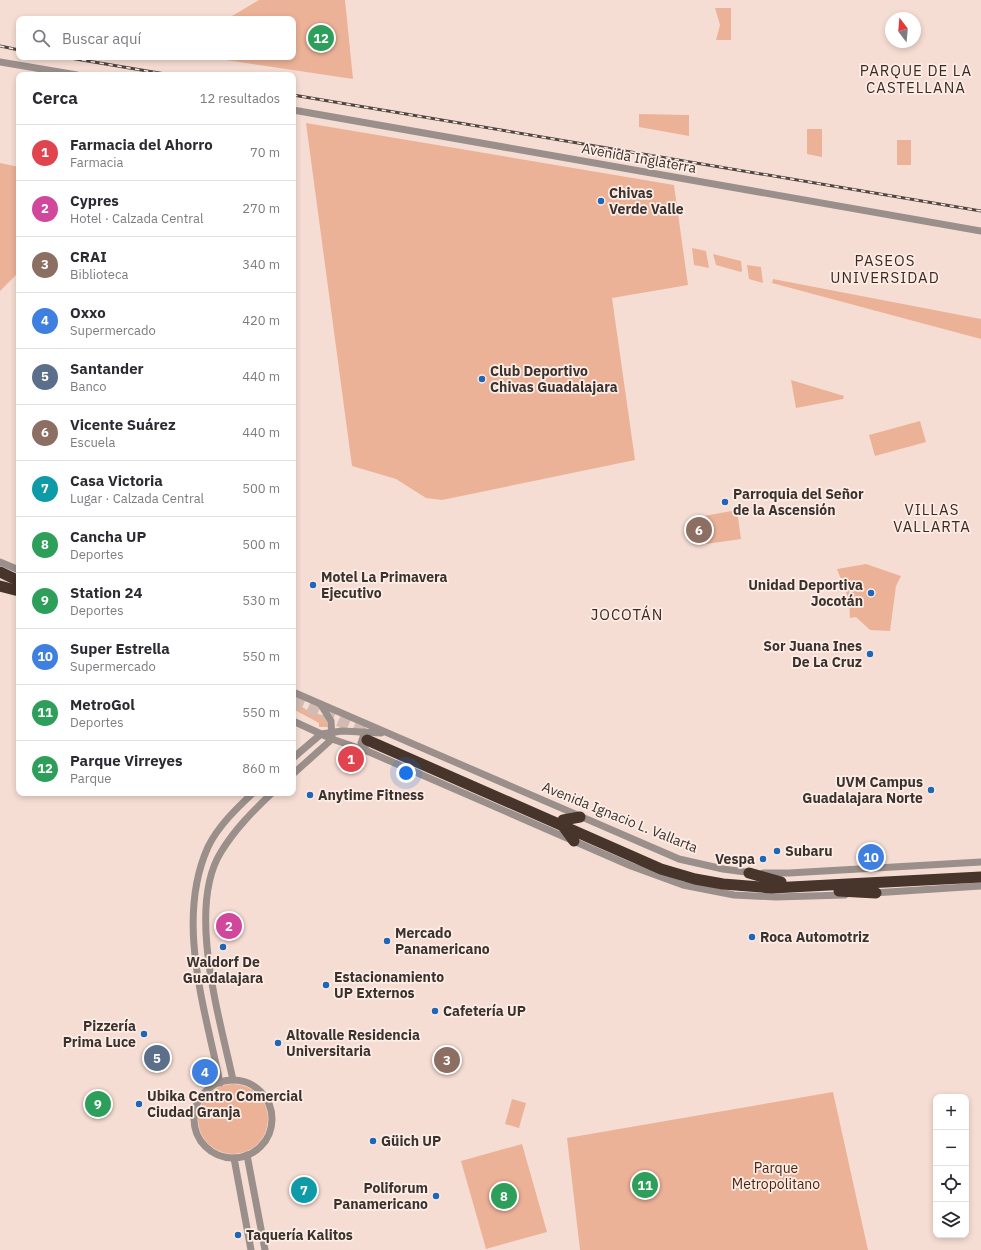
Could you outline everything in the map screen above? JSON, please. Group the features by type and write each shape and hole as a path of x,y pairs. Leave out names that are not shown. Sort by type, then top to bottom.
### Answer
{"highway":[{"path":"0,572 16,580"},
{"path":"0,579 16,586"},
{"path":"0,587 16,590"},
{"name":"Avenida Ignacio L. Vallarta","path":"367,739 563,823 660,862 727,879 781,882 981,872"},
{"path":"574,841 563,823 580,817"},
{"name":"Avenida Ignacio L. Vallarta","path":"563,823 661,869 688,877 745,887 802,887 981,877"},
{"path":"749,873 781,882"},
{"path":"660,876 688,877"},
{"path":"802,887 835,891 876,893"}],"street":[{"path":"0,62 59,72"},
{"name":"Avenida Inglaterra","path":"296,111 981,231"},
{"path":"0,562 16,569"},
{"path":"0,587 16,595"},
{"name":"Avenida Ignacio L. Vallarta","path":"296,693 580,817 679,859 698,865 749,873 789,873 981,862"},
{"path":"296,771 332,739 329,716 321,704"},
{"path":"296,722 332,739 367,739 387,734"},
{"path":"296,756 322,734 332,731 367,739 538,826 683,885 734,895 800,897 981,886"},
{"path":"220,1083 193,940 194,901 201,866 209,846 238,806 250,796"},
{"path":"233,1080 205,939 206,912 213,870 220,853 248,815 269,796"},
{"path":"216,835 227,843"},
{"path":"233,1080 251,1084 259,1090 268,1102 272,1115 271,1130 261,1146 247,1155 234,1158 220,1155 208,1148 201,1141 196,1129 195,1115 200,1099 204,1093 220,1083 233,1080"},
{"path":"247,1155 265,1250"},
{"path":"234,1158 251,1250"},
{"path":"242,1201 256,1198"}],"green space":[{"path":"259,0 345,0 353,79 226,60 296,60 296,16 232,16"},
{"path":"715,8 731,8 731,40 716,40 720,25"},
{"path":"639,114 689,115 689,136 639,127"},
{"name":"Club Deportivo Chivas Guadalajara","path":"306,123 674,185 688,285 612,298 635,460 442,500 426,498 396,479 352,466"},
{"path":"807,129 822,129 822,157 807,154"},
{"path":"897,140 911,140 911,165 897,165"},
{"path":"0,163 16,166 16,275 0,291"},
{"path":"692,248 706,251 709,268 694,265"},
{"path":"713,254 741,261 742,271 716,265"},
{"path":"747,265 761,267 763,283 749,279"},
{"path":"773,279 981,319 981,339 772,283"},
{"path":"791,380 844,396 843,399 796,408"},
{"path":"920,421 926,442 875,456 869,435"},
{"path":"737,510 741,539 706,544 704,516"},
{"name":"Unidad Deportiva Jocotán","path":"866,564 901,576 896,586 890,631 870,630 856,617 850,618 849,600 837,569"},
{"path":"296,703 310,712 326,716 328,727 319,727 319,723 296,711"},
{"path":"233,1084 246,1087 258,1094 265,1106 268,1119 265,1132 258,1144 246,1151 233,1154 220,1151 208,1144 201,1132 198,1119 201,1106 208,1094 220,1087"},
{"name":"Parque Metropolitano","path":"833,1092 868,1250 580,1250 567,1138"},
{"path":"512,1099 526,1103 519,1128 505,1124"},
{"path":"522,1144 547,1232 486,1249 461,1161"}],"tunnel":[{"path":"296,702 369,734"}],"railway":[{"path":"0,46 16,49"},
{"path":"82,60 153,72"},
{"path":"296,96 981,211"}],"place":[{"name":"Parque Virreyes","path":"321,38"},
{"name":"Chivas Verde Valle","path":"601,201"},
{"name":"Club Deportivo Chivas Guadalajara","path":"482,379"},
{"name":"Parroquia del Señor de la Ascensión","path":"725,502"},
{"name":"Vicente Suárez","path":"699,530"},
{"name":"Motel La Primavera Ejecutivo","path":"313,585"},
{"name":"Unidad Deportiva Jocotán","path":"871,593"},
{"name":"Sor Juana Ines De La Cruz","path":"870,654"},
{"name":"Farmacia del Ahorro","path":"351,759"},
{"name":"UVM Campus Guadalajara Norte","path":"931,790"},
{"name":"Anytime Fitness","path":"310,795"},
{"name":"Subaru","path":"777,851"},
{"name":"Super Estrella","path":"871,857"},
{"name":"Vespa","path":"763,859"},
{"name":"Cypres","path":"229,926"},
{"name":"Roca Automotriz","path":"752,937"},
{"name":"Mercado Panamericano","path":"387,941"},
{"name":"Waldorf De Guadalajara","path":"223,947"},
{"name":"Estacionamiento UP Externos","path":"326,985"},
{"name":"Cafetería UP","path":"435,1011"},
{"name":"Pizzería Prima Luce","path":"144,1034"},
{"name":"Altovalle Residencia Universitaria","path":"278,1043"},
{"name":"Santander","path":"157,1058"},
{"name":"CRAI","path":"447,1060"},
{"name":"Oxxo","path":"205,1072"},
{"name":"Station 24","path":"98,1104"},
{"name":"Ubika Centro Comercial Ciudad Granja","path":"139,1104"},
{"name":"Güich UP","path":"373,1141"},
{"name":"MetroGol","path":"645,1185"},
{"name":"Casa Victoria","path":"304,1190"},
{"name":"Poliforum Panamericano","path":"436,1196"},
{"name":"Cancha UP","path":"504,1196"},
{"name":"Taquería Kalitos","path":"238,1235"}],"district":[{"name":"PARQUE DE LA CASTELLANA","path":"916,78"},
{"name":"PASEOS UNIVERSIDAD","path":"885,268"},
{"name":"VILLAS VALLARTA","path":"932,518"},
{"name":"JOCOTÁN","path":"627,614"}]}
